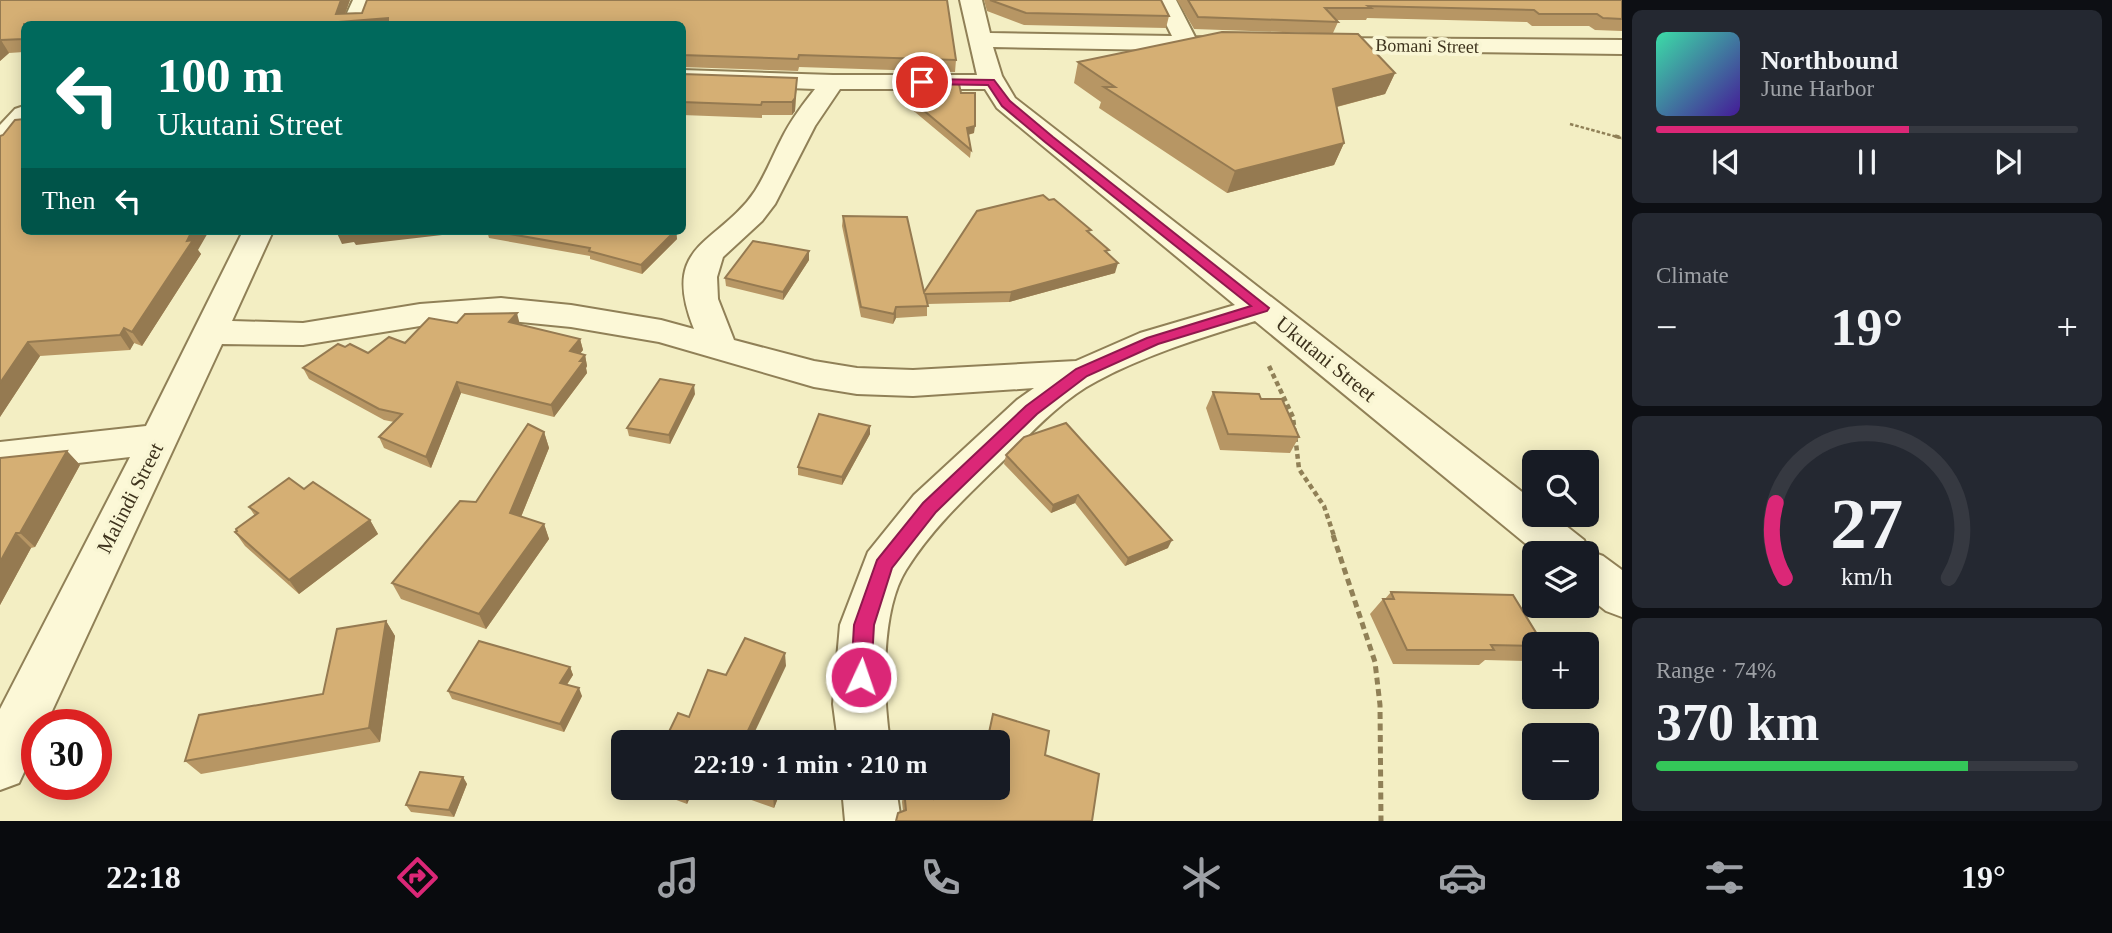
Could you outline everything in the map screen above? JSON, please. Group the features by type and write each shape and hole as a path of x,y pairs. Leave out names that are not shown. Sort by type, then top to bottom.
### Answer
{"street":[{"path":"355,21 364,0"},
{"name":"Ukutani Street","path":"971,0 981,58 990,82 1006,103 1552,541"},
{"path":"1165,0 1187,43"},
{"path":"980,40 1242,44"},
{"name":"Bomani Street","path":"1297,45 1622,47"},
{"path":"686,77 833,82 990,82"},
{"path":"721,348 706,319 701,301 703,264 715,246 741,226 759,206 778,178 802,127 833,82"},
{"path":"0,100 21,98"},
{"path":"0,141 21,117"},
{"name":"Malindi Street","path":"0,764 256,235"},
{"path":"211,332 303,334 420,315 501,309 571,316 661,331 814,374 857,381 940,382 1081,373"},
{"path":"862,730 859,704 864,625 884,565 929,508 1031,410 1081,373 1153,341 1271,315"},
{"path":"0,457 159,439"},
{"path":"1599,579 1622,597"},
{"path":"870,800 873,821"}],"path":[{"path":"1570,124 1622,138"},
{"path":"1271,315 1265,347 1266,361 1293,416 1299,469 1324,506 1375,662 1380,705 1381,821"}],"building":[{"path":"0,0 341,0 336,14 362,13 367,0 947,0 956,60 799,55 798,59 686,55 686,21 388,21 388,18 350,21 21,21 21,39 0,41"},
{"path":"990,0 1161,0 1169,16 1026,13"},
{"path":"1188,0 1622,0 1622,19 1603,18 1597,14 1539,14 1534,10 1368,6 1371,8 1325,8 1338,22 1198,17"},
{"path":"1222,32 1358,34 1395,73 1333,89 1344,143 1235,171 1104,87 1115,87 1078,62"},
{"path":"686,74 797,78 795,98 792,102 762,102 761,105 686,102"},
{"path":"903,84 959,84 961,93 975,93 975,126 967,128 971,150 898,89 904,90"},
{"path":"21,119 21,235 190,235 187,241 193,240 132,332 124,328 120,335 28,342 0,383 0,136 15,120"},
{"path":"1043,195 1049,200 1054,199 1091,230 1087,231 1109,250 1105,251 1118,263 1011,292 925,294 928,306 896,307 894,314 861,307 843,216 907,217 924,292 977,211"},
{"path":"516,235 671,235 641,265 589,251 590,248"},
{"path":"753,241 809,251 783,292 725,278"},
{"path":"517,313 509,322 580,339 570,351 585,355 580,361 584,361 551,405 457,382 426,457 379,437 402,414 379,409 303,368 338,344 345,347 350,344 368,353 389,337 405,343 429,318 457,323 465,314"},
{"path":"660,379 694,385 669,435 627,428"},
{"path":"1213,392 1259,394 1261,399 1282,399 1299,437 1228,434"},
{"path":"819,414 870,426 842,477 798,467"},
{"path":"1066,423 1172,540 1128,558 1078,495 1053,505 1006,455 1024,437"},
{"path":"528,424 544,432 510,513 544,524 479,614 392,583 460,501 476,502"},
{"path":"67,451 20,533 16,533 0,562 0,458"},
{"path":"289,478 304,489 313,482 370,520 289,580 235,532 258,513 249,507"},
{"path":"1391,592 1513,595 1522,610 1522,618 1527,618 1536,632 1522,632 1522,646 1491,645 1494,650 1407,650 1383,599 1394,599"},
{"path":"386,621 369,728 185,761 199,715 323,694 337,629"},
{"path":"745,638 785,653 748,730 670,730 678,713 689,717 708,670 726,675"},
{"path":"479,641 570,667 560,683 579,688 560,724 448,691"},
{"path":"993,714 1049,731 1045,755 1099,774 1092,821 896,821 898,813 906,810 905,800 1010,800 1010,730 990,730"},
{"path":"420,772 463,777 449,810 406,805"}],"route":[{"path":"861,677 864,625 884,565 929,508 1031,410 1081,373 1153,341 1262,308 1049,140 1006,103 990,82 922,82"}]}
